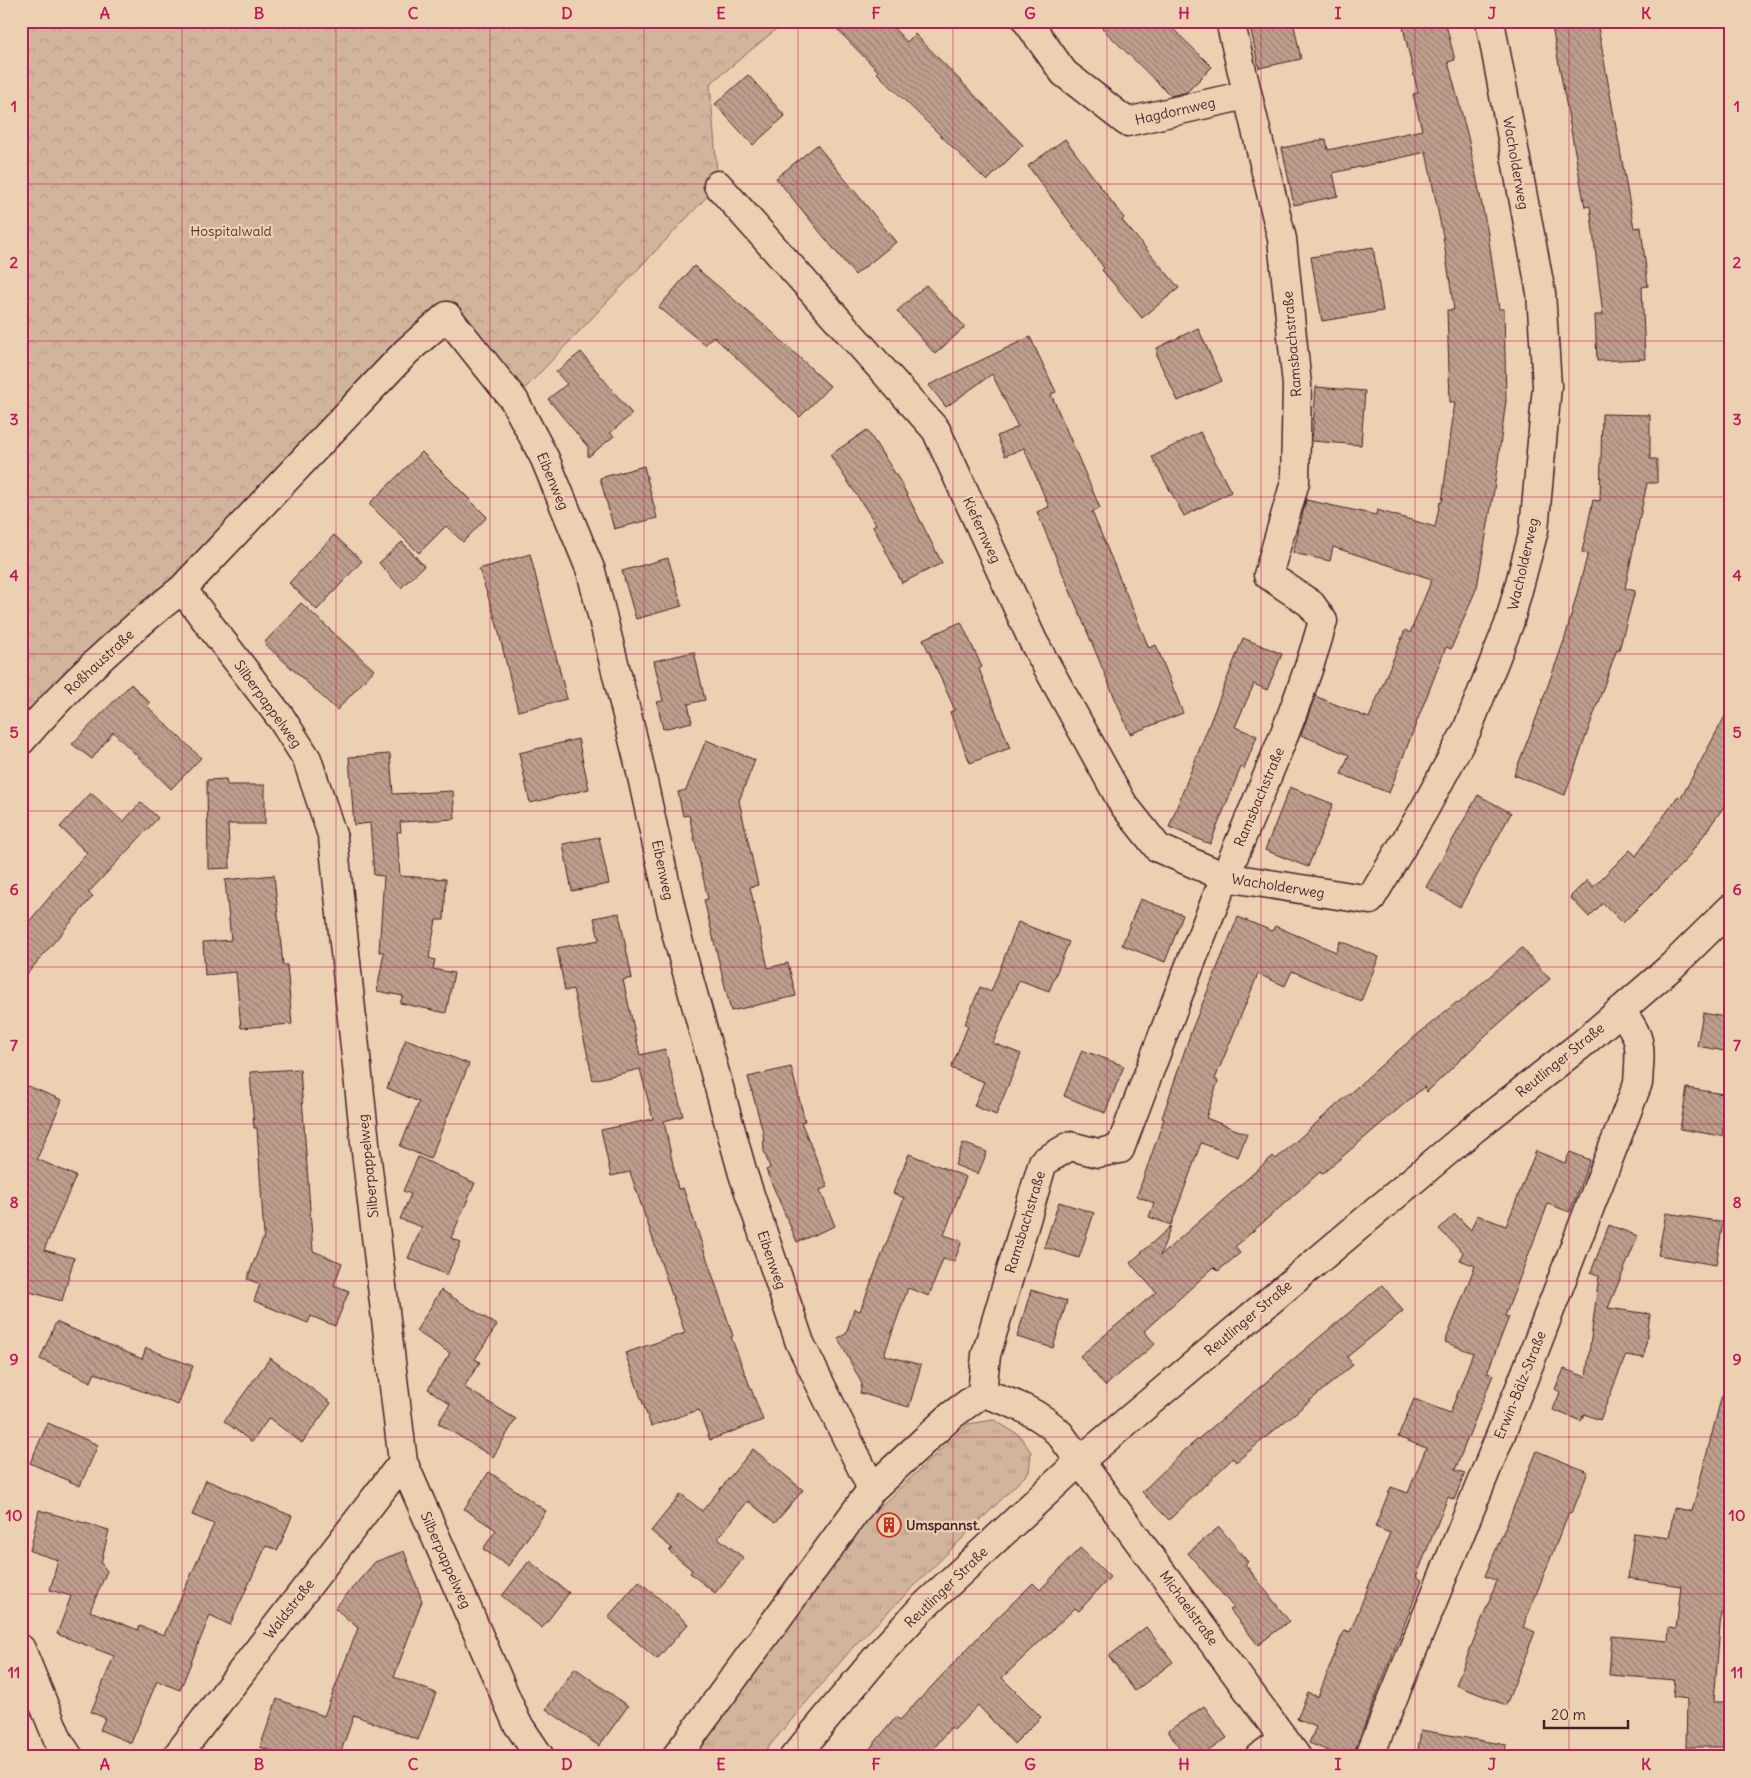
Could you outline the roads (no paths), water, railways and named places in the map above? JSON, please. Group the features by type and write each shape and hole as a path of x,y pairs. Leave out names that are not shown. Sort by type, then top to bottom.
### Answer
{"street":[{"name":"Hagdornweg","path":"1027,21 1064,73 1126,122 1246,95"},
{"name":"Ramsbachstraße","path":"982,1393 986,1355 1044,1162 1070,1146 1098,1153 1120,1150 1185,975 1282,743 1323,621 1311,604 1268,575 1295,482 1297,385 1282,239 1246,95 1230,21"},
{"name":"Wacholderweg","path":"1225,877 1370,900 1424,810 1466,730 1509,624 1534,530 1547,386 1540,293 1490,21"},
{"name":"Kiefernweg","path":"718,185 936,430 1033,641 1123,804 1158,848 1225,877"},
{"name":"Eibenweg","path":"407,351 447,316 514,400 545,459 587,562 638,759 677,936 743,1174 800,1343 872,1489"},
{"name":"Roßhaustraße","path":"21,741 52,706 148,616 182,589 407,351"},
{"name":"Silberpappelweg","path":"182,589 281,718 307,760 334,838 366,1152 403,1462 517,1723 540,1757"},
{"name":"Reutlinger Straße","path":"794,1757 883,1650 921,1609 1081,1460 1447,1152 1620,1011 1671,967 1730,909"},
{"name":"Erwin-Bälz-Straße","path":"1368,1757 1523,1380 1638,1083 1640,1050 1634,1027 1620,1011"},
{"path":"676,1757 872,1489 952,1414 982,1393 1019,1405 1052,1425 1081,1460"},
{"name":"Michaelstraße","path":"1081,1460 1290,1748"},
{"name":"Waldstraße","path":"176,1757 403,1462"},
{"path":"21,1650 59,1742 69,1757"},
{"path":"1259,1757 1290,1748"}],"place":[{"name":"Umspannst.","path":"889,1525"}],"park label":[{"name":"Hospitalwald","path":"231,231"}]}
